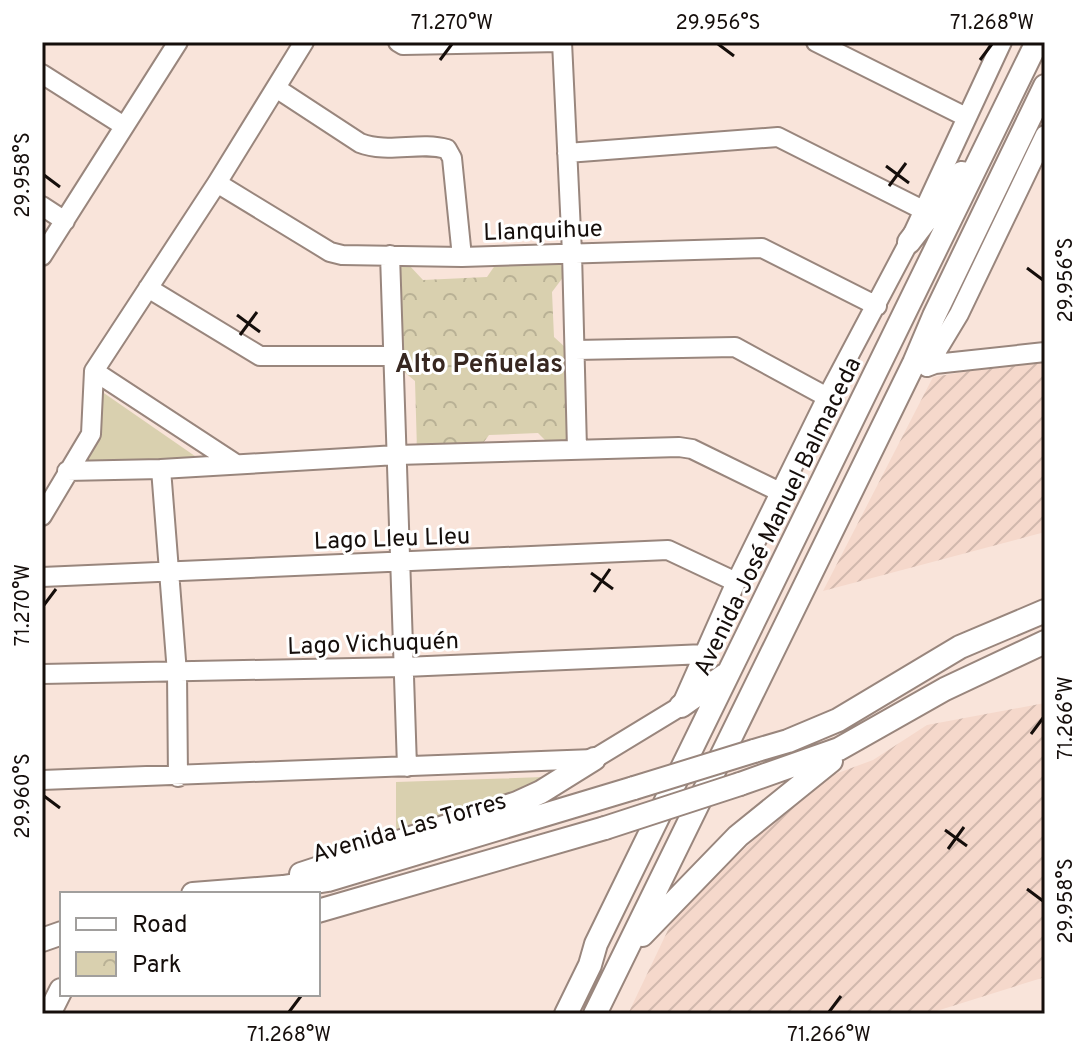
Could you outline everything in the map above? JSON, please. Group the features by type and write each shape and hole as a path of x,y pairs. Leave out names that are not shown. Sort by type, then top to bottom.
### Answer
{"main road":[{"name":"Avenida José Manuel Balmaceda","path":"566,1014 590,965 596,944 1037,42"},
{"path":"595,1014 887,416 921,365 934,316 1045,86"},
{"path":"909,242 968,166 983,152"},
{"path":"917,287 903,341 905,353 921,365"},
{"name":"Avenida Las Torres","path":"218,892 328,880 788,741 838,720 960,647 1045,611"},
{"path":"320,910 605,828 815,759 870,733 945,689 1045,642"},
{"path":"681,706 729,672"},
{"path":"627,950 738,836 796,787 870,733"},
{"path":"267,888 330,863 517,803 594,759"},
{"path":"49,1014 55,992"}],"street":[{"path":"42,256 178,42"},
{"path":"42,516 91,434 94,371 217,183 304,42"},
{"path":"398,42 403,45 561,42 572,253 577,449"},
{"path":"816,42 966,117"},
{"path":"42,780 594,759 681,706 736,582 827,397 909,242 1002,42"},
{"path":"42,74 124,126"},
{"path":"276,88 373,148 436,146 447,149 452,158 462,257"},
{"path":"921,365 959,314 1045,135"},
{"path":"567,153 778,137 923,210"},
{"name":"Llanquihue","path":"217,183 330,252 342,255 462,257 762,248 877,306"},
{"path":"42,206 65,221"},
{"path":"390,255 407,767"},
{"path":"148,288 260,356 394,356"},
{"path":"575,350 735,347 827,397"},
{"path":"921,365 1045,352"},
{"path":"94,371 236,464"},
{"path":"67,471 161,469 397,455 692,449 780,492"},
{"path":"161,469 177,673 178,777"},
{"name":"Lago Lleu Lleu","path":"42,577 668,550 736,582"},
{"name":"Lago Vichuquén","path":"42,674 404,667 705,654"}],"shaded area":[{"path":"1045,359 1045,532 823,591 933,377"},
{"path":"1045,703 1045,977 927,1014 628,1014 677,911 819,780 873,760 927,725"}],"green space":[{"path":"552,259 561,264 564,276 552,292 554,337 566,348 569,433 563,445 551,446 538,433 489,435 480,447 417,450 415,381 403,371 397,270 402,264 408,264 423,280 487,277 498,261"},
{"path":"98,389 205,463 83,464 101,431"},
{"path":"544,777 501,803 396,835 396,782"}],"district":[{"name":"Alto Peñuelas","path":"479,363"}]}
